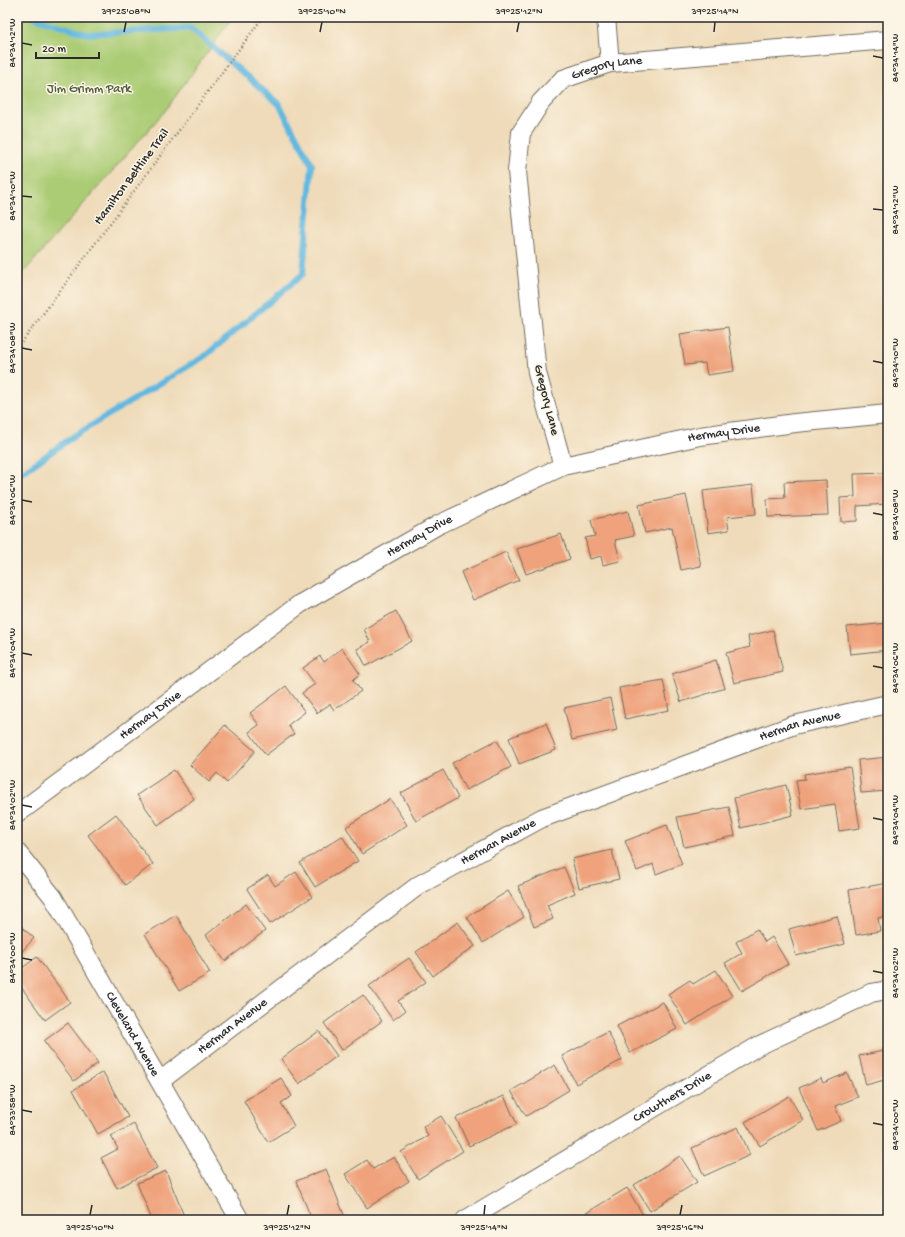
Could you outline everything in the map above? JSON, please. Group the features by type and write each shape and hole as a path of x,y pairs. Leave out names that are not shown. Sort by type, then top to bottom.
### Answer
{"street":[{"path":"606,17 610,63"},
{"name":"Gregory Lane","path":"563,466 537,374 517,171 521,133 541,102 563,79 610,63 888,40"},
{"name":"Hermay Drive","path":"17,814 300,604 438,525 563,466 700,436 796,423 888,414"},
{"name":"Herman Avenue","path":"160,1081 420,885 542,818 794,725 888,704"},
{"name":"Cleveland Avenue","path":"17,852 53,897 240,1220"},
{"name":"Crowthers Drive","path":"465,1220 758,1046 871,993 888,990"}],"path":[{"name":"Hamilton Beltline Trail","path":"17,350 263,17"}],"green space":[{"name":"Jim Grimm Park","path":"17,17 233,17 164,112 17,280"}],"building":[{"path":"728,327 734,371 707,375 705,363 685,365 680,334"},
{"path":"888,473 888,504 857,506 857,521 841,522 840,498 855,497 854,474"},
{"path":"826,480 828,515 768,517 767,499 785,498 784,482"},
{"path":"753,485 756,514 727,517 729,530 708,533 703,491"},
{"path":"686,495 701,566 681,570 672,527 645,533 639,505"},
{"path":"628,511 634,536 615,540 620,561 603,565 601,556 590,559 585,538 595,536 591,520"},
{"path":"561,534 570,559 526,574 517,549"},
{"path":"506,552 519,580 473,600 461,572"},
{"path":"396,611 412,641 366,666 357,649 370,642 364,629"},
{"path":"888,623 888,650 850,654 847,627"},
{"path":"773,630 783,672 734,683 726,653 750,647 748,636"},
{"path":"342,648 360,674 353,680 361,691 334,710 330,704 317,713 302,693 315,684 303,668 320,656 324,662"},
{"path":"716,660 725,688 681,702 672,674"},
{"path":"663,680 669,710 625,719 619,688"},
{"path":"286,686 305,712 288,725 294,734 266,755 249,732 259,725 250,713"},
{"path":"610,698 617,730 572,740 564,708"},
{"path":"546,723 556,750 519,764 509,738"},
{"path":"225,725 255,751 227,783 217,773 209,782 190,765"},
{"path":"497,740 511,767 466,790 452,763"},
{"path":"888,757 888,791 861,793 858,760"},
{"path":"850,767 860,828 839,831 835,804 801,809 796,780 805,779 804,774"},
{"path":"174,770 194,799 158,825 137,795"},
{"path":"443,770 458,798 416,821 401,793"},
{"path":"786,785 793,815 741,828 734,798"},
{"path":"390,799 407,825 362,854 346,827"},
{"path":"729,807 735,836 684,847 677,817"},
{"path":"116,814 153,864 125,885 88,835"},
{"path":"667,825 682,864 656,874 653,864 637,871 625,841"},
{"path":"342,836 358,861 315,887 300,863"},
{"path":"612,850 619,879 579,888 572,859"},
{"path":"564,867 575,893 547,905 553,919 534,927 518,886"},
{"path":"296,872 312,897 270,924 247,889 268,875 275,886"},
{"path":"888,883 888,916 878,918 880,931 856,935 849,890"},
{"path":"508,891 524,917 483,943 467,917"},
{"path":"246,904 265,931 225,961 206,935"},
{"path":"176,915 210,973 179,991 145,934"},
{"path":"837,916 845,944 796,956 789,929"},
{"path":"458,922 475,946 433,976 416,952"},
{"path":"17,923 34,938 17,957"},
{"path":"757,929 765,942 772,937 788,964 742,991 725,963 742,953 736,942"},
{"path":"37,957 70,1002 45,1020 17,981 17,972"},
{"path":"409,958 426,982 398,1001 405,1011 393,1020 369,986"},
{"path":"716,970 732,996 687,1025 668,994 690,980 693,984"},
{"path":"363,995 382,1021 342,1050 324,1023"},
{"path":"663,1002 677,1029 630,1053 617,1026"},
{"path":"68,1023 98,1063 74,1081 44,1041"},
{"path":"319,1031 337,1056 299,1084 281,1059"},
{"path":"608,1032 622,1060 576,1084 562,1056"},
{"path":"888,1050 888,1079 866,1085 859,1056"},
{"path":"555,1065 569,1090 526,1116 511,1091"},
{"path":"103,1072 128,1117 98,1134 73,1090"},
{"path":"847,1073 858,1097 835,1106 841,1121 818,1131 799,1088 821,1078 823,1083"},
{"path":"281,1078 292,1096 281,1103 294,1126 268,1142 244,1101"},
{"path":"504,1096 517,1124 469,1146 456,1118"},
{"path":"789,1096 803,1120 760,1146 745,1122"},
{"path":"441,1116 463,1151 418,1179 401,1152 428,1136 423,1127"},
{"path":"134,1124 157,1168 117,1188 101,1158 118,1149 111,1136"},
{"path":"738,1127 750,1155 704,1176 692,1148"},
{"path":"680,1156 697,1182 650,1211 634,1185"},
{"path":"394,1157 409,1181 367,1208 345,1174 367,1160 373,1169"},
{"path":"326,1169 346,1220 312,1220 296,1181"},
{"path":"166,1171 184,1216 175,1220 152,1220 137,1183"},
{"path":"627,1188 646,1220 585,1220 583,1215"}],"waterway":[{"path":"17,476 74,436 205,356 303,274 312,165 279,104 191,28 87,34 33,17"}]}
